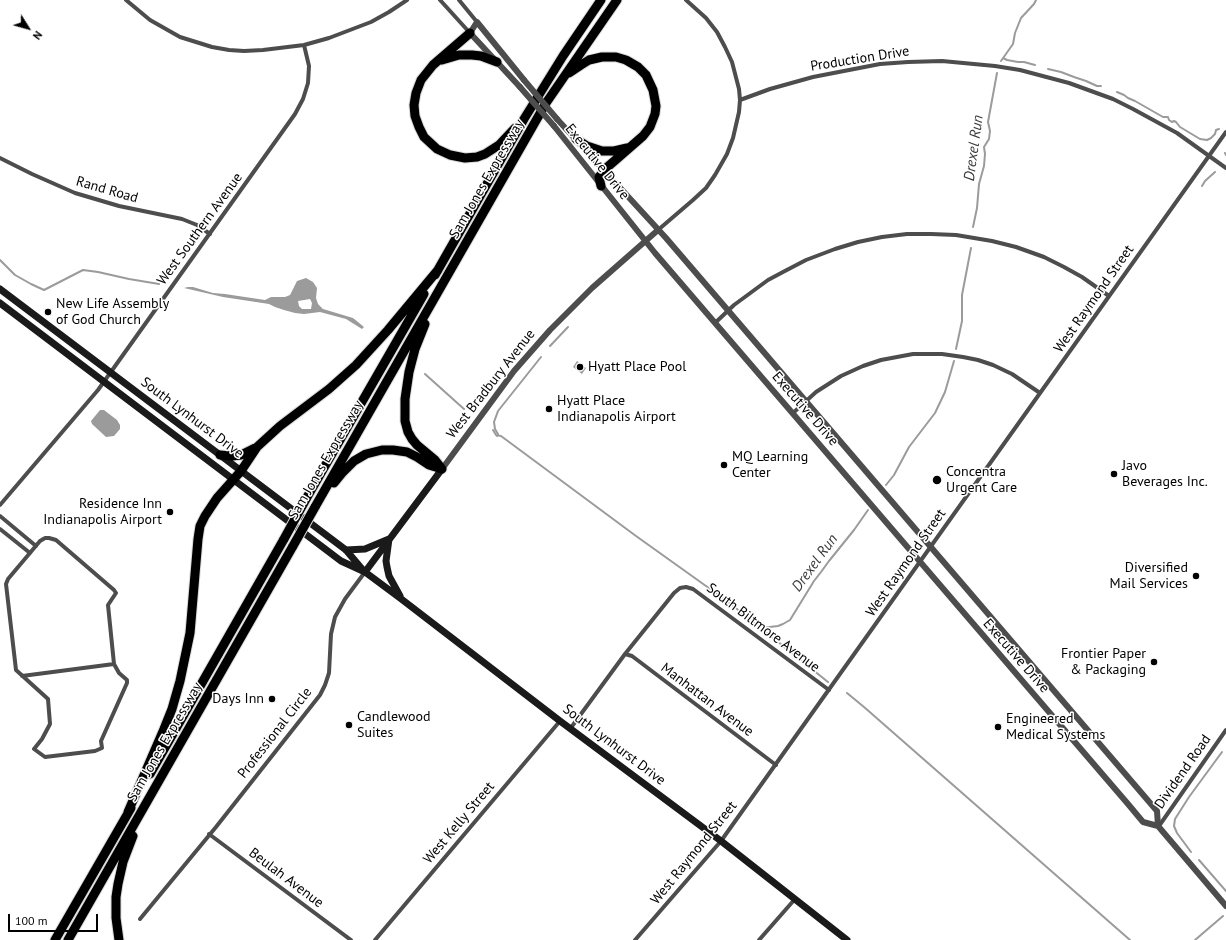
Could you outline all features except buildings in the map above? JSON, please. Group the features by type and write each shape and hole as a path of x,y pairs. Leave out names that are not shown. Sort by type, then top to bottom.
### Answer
{"highway":[{"name":"Sam Jones Expressway","path":"55,940 524,119 563,56 601,0"},
{"name":"Sam Jones Expressway","path":"68,940 546,103 617,0"},
{"path":"470,32 433,64 420,82 415,99 415,112 416,120 421,132 430,143 439,150 452,156 465,158 477,157 499,145 524,119"},
{"path":"433,64 448,58 464,55 481,56 498,62"},
{"path":"564,78 586,62 605,56 616,57 631,62 642,71 649,79 653,87 656,106 650,127 643,136 604,170 600,177 601,186"},
{"path":"576,140 587,146 602,151 625,149 632,145"},
{"path":"128,812 166,725 180,681 193,610 197,546 200,526 205,516 217,498 241,471 257,447 272,432 329,389 356,365 384,336 438,270"},
{"path":"440,289 413,356 406,388 405,421 412,439 435,460 442,469"},
{"path":"220,455 241,455 257,447"},
{"path":"315,507 348,467 361,457 371,452 382,450 399,450 412,454 429,465 442,469"},
{"path":"119,940 116,918 116,897 121,870 131,840 159,780"}],"main road":[{"name":"South Lynhurst Drive","path":"0,289 346,550 365,572"},
{"name":"South Lynhurst Drive","path":"0,303 341,561 365,572 400,598 570,729 721,841 847,940"},
{"name":"West Bradbury Avenue","path":"365,572 442,469"},
{"path":"346,550 365,549 389,539"},
{"path":"389,539 386,561 387,567 400,598"}],"street":[{"path":"126,0 162,28 183,38 206,46 229,50 250,51 304,45 341,35 361,27 389,12 407,0"},
{"name":"Executive Drive","path":"440,0 498,62 554,126 645,241 1143,822 1158,826 1226,906"},
{"name":"Executive Drive","path":"459,0 524,80 658,230 1157,811 1158,826"},
{"path":"658,230 700,194 720,169 733,138 739,112 739,88 732,62 717,32 705,17 686,0"},
{"path":"470,32 477,22"},
{"name":"West Southern Avenue","path":"0,504 53,441 75,418 104,381 294,116 301,105 306,91 309,75 308,60 304,45"},
{"name":"Production Drive","path":"740,100 770,89 813,77 880,64 942,62 995,66 1020,70 1069,83 1113,99 1166,127 1210,155 1226,168"},
{"name":"West Raymond Street","path":"635,940 721,841 1226,132"},
{"name":"Rand Road","path":"0,158 75,193 119,206 182,219 198,225 210,234"},
{"name":"West Bradbury Avenue","path":"442,469 504,384 544,337 586,294 658,230"},
{"path":"715,323 768,280 812,258 858,242 894,236 919,234 950,234 974,237 1016,247 1072,271 1110,296"},
{"path":"793,413 816,392 837,378 863,366 897,356 926,353 959,356 986,363 1018,378 1040,393"},
{"path":"0,516 36,546"},
{"path":"0,529 30,553"},
{"path":"45,538 55,539 116,593 108,605 114,664 119,673 127,680 127,683 101,741 102,748 95,751 45,757 34,749 42,739 50,724 48,699 16,670 6,584 7,580 36,546 45,538"},
{"name":"Professional Circle","path":"209,834 320,695 329,672 331,634 335,617 345,599 365,572"},
{"name":"South Biltmore Avenue","path":"625,654 674,593 686,587 693,589 829,690"},
{"path":"570,729 625,654"},
{"name":"Manhattan Avenue","path":"625,654 632,656 776,765"},
{"path":"22,676 114,664"},
{"name":"West Kelly Street","path":"375,940 560,721"},
{"name":"Dividend Road","path":"1158,826 1226,730"},
{"path":"140,920 209,834"},
{"name":"Beulah Avenue","path":"209,834 350,940"},
{"path":"759,940 795,899"}],"shaded area":[{"path":"306,278 313,282 317,288 316,298 318,304 323,309 353,318 364,327 362,329 346,319 320,312 304,314 295,313 269,304 223,297 184,288 193,287 213,293 265,300 271,297 285,297 290,295 297,281","holes":["310,299 312,303 311,309 302,309 299,306 298,301"]},
{"name":"Hyatt Place Pool","path":"577,361 586,368 582,374 573,367"},
{"path":"100,410 104,410 117,420 120,425 120,429 114,436 106,437 92,424 91,421"}],"waterway":[{"name":"Drexel Run","path":"1001,61 1013,44 1015,33 1021,18 1036,0"},
{"path":"1003,58 1035,65"},
{"path":"1048,69 1061,72 1097,86 1101,86"},
{"name":"Drexel Run","path":"973,227 977,208 979,184 984,166 984,147 989,139 990,131 988,122 997,73"},
{"path":"1117,92 1163,117 1168,117 1169,120 1176,122 1180,127 1200,139 1207,140 1211,138 1215,134 1216,130 1219,129"},
{"path":"1202,186 1205,181 1215,172"},
{"name":"Drexel Run","path":"956,349 962,321 962,295 971,248"},
{"path":"0,260 15,275 44,290 83,270 159,284"},
{"path":"550,346 568,327"},
{"path":"497,436 498,434 495,429 494,422 498,411 541,357"},
{"name":"Drexel Run","path":"886,485 894,475 909,447 935,413 945,392 954,361"},
{"path":"425,374 464,409"},
{"path":"493,430 496,435 501,436 727,601 828,682"},
{"name":"Drexel Run","path":"761,628 778,626 790,620 814,581 868,510"},
{"path":"847,693 1130,940"},
{"path":"1191,852 1177,833 1174,826 1175,819 1222,752"},
{"path":"1199,860 1226,891"},
{"path":"1195,940 1223,916"}],"place":[{"name":"New Life Assembly of God Church","path":"48,312"},
{"name":"Hyatt Place Pool","path":"580,367"},
{"name":"Hyatt Place Indianapolis Airport","path":"549,409"},
{"name":"MQ Learning Center","path":"724,465"},
{"name":"Javo Beverages Inc.","path":"1114,474"},
{"name":"Concentra Urgent Care","path":"937,480"},
{"name":"Residence Inn Indianapolis Airport","path":"170,512"},
{"name":"Diversified Mail Services","path":"1196,576"},
{"name":"Frontier Paper & Packaging","path":"1154,662"},
{"name":"Days Inn","path":"272,699"},
{"name":"Candlewood Suites","path":"349,725"},
{"name":"Engineered Medical Systems","path":"998,727"}]}
